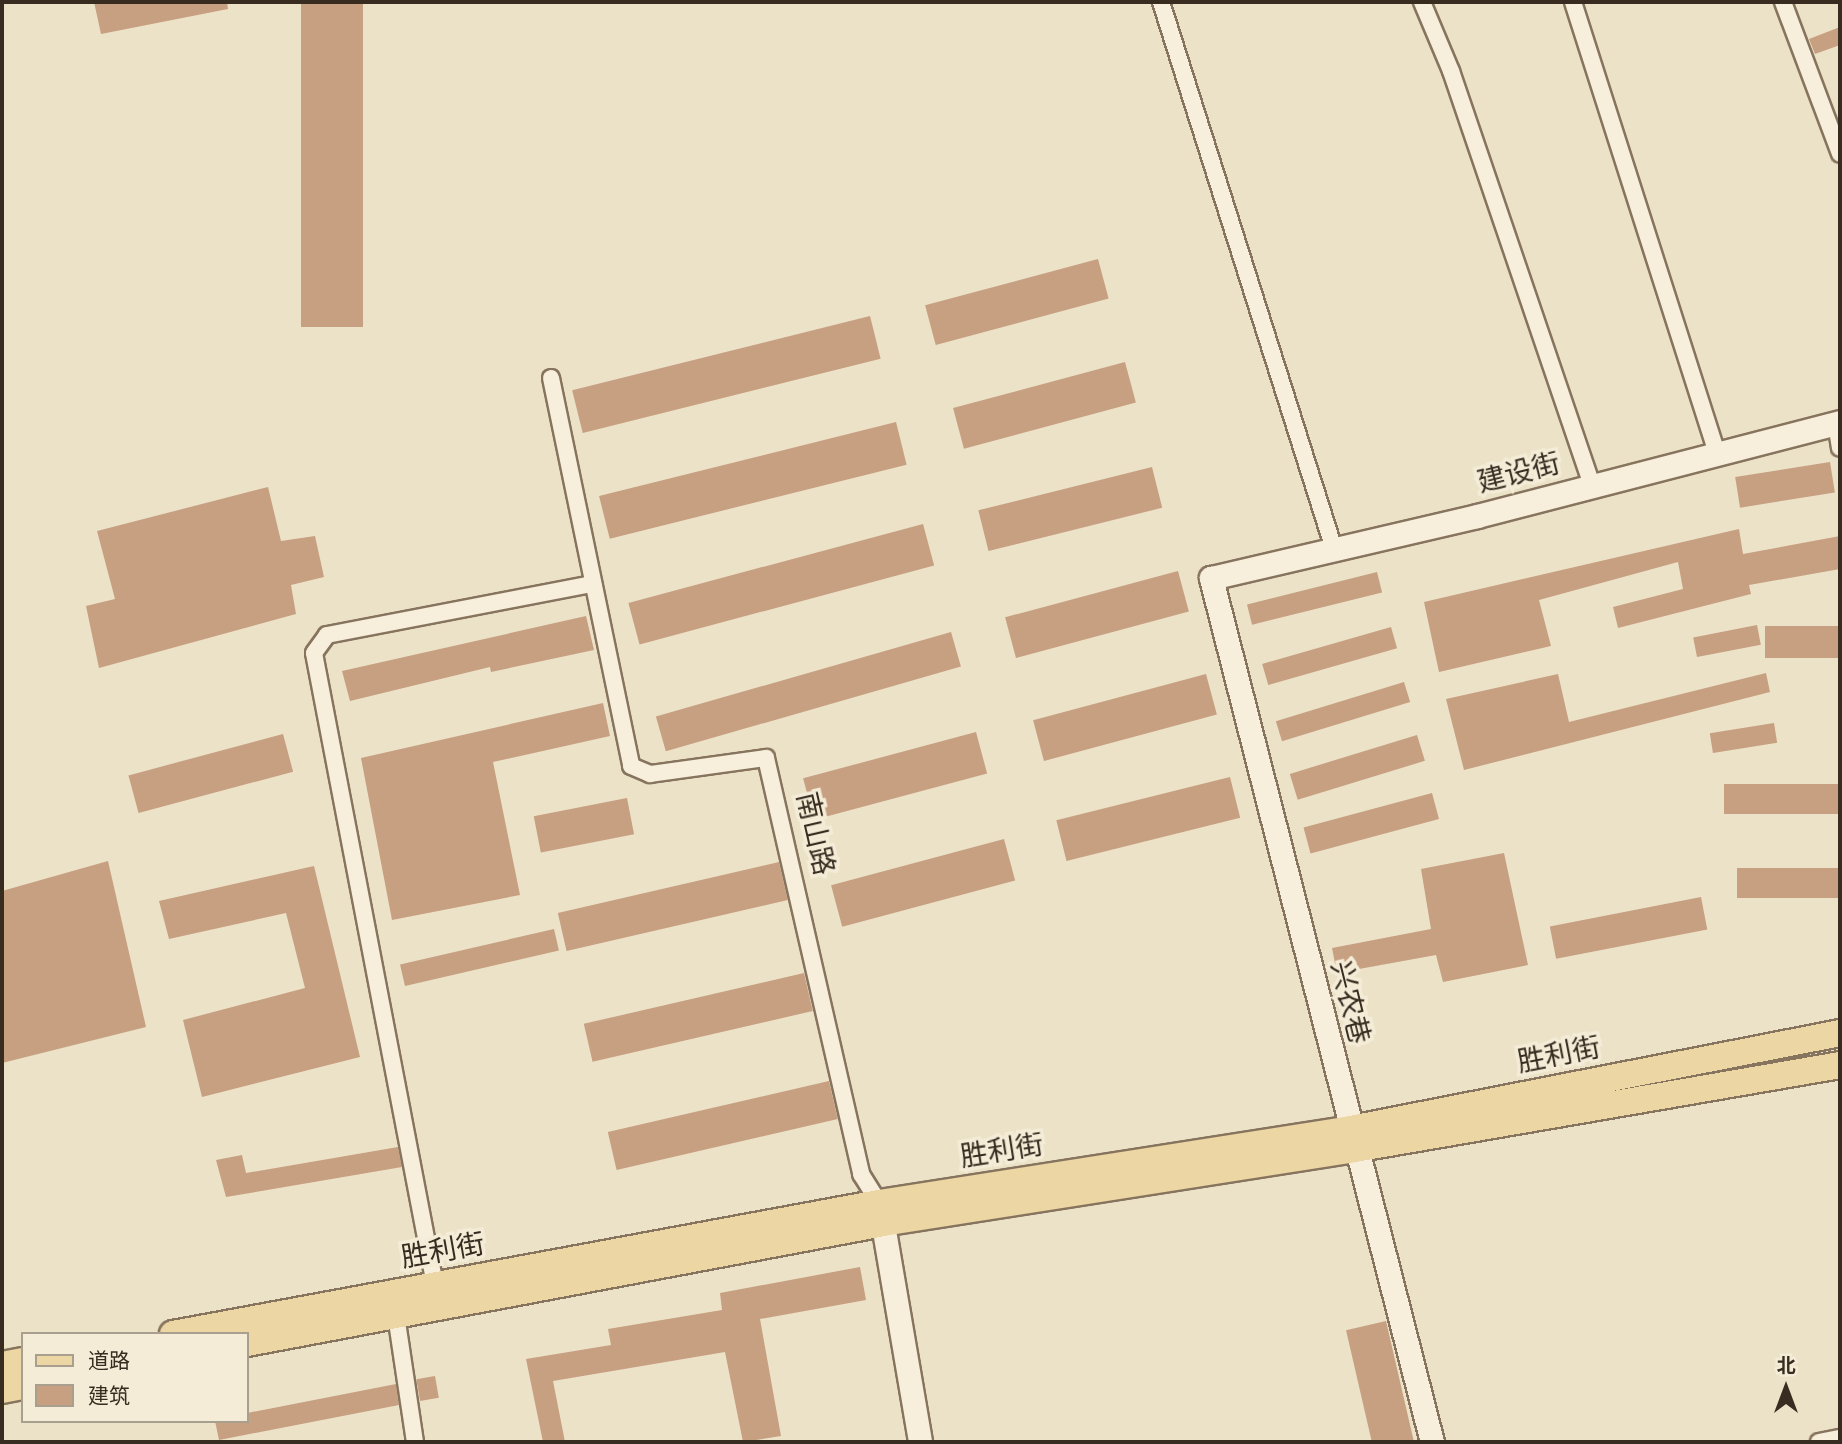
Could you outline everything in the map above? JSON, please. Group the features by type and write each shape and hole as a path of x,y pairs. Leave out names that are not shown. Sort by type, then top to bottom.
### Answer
{"main road":[{"name":"胜利街","path":"1353,1139 1840,1033"},
{"name":"胜利街","path":"184,1332 435,1285 881,1213 1840,1065"},
{"name":"胜利街","path":"248,1343 396,1315 881,1213"},
{"path":"2,1365 21,1362"},
{"path":"2,1390 21,1386"}],"street":[{"path":"1161,2 1334,549"},
{"path":"1422,2 1451,71 1592,486"},
{"path":"1573,2 1717,453"},
{"path":"1783,2 1840,154"},
{"name":"南山路","path":"551,378 631,766 650,774 766,758 861,1174 881,1213 920,1442"},
{"path":"1838,422 1840,448"},
{"name":"建设街","path":"1210,578 1592,486 1838,422"},
{"name":"兴农巷","path":"1210,578 1432,1442"},
{"path":"435,1285 314,653 327,635 593,584"},
{"path":"396,1315 415,1442"},
{"path":"1819,1442 1840,1438"}],"building":[{"path":"94,2 227,2 228,9 101,34"},
{"path":"301,2 363,2 363,327 301,327"},
{"path":"1840,27 1840,45 1815,54 1809,39"},
{"path":"1098,259 1109,299 936,345 925,305"},
{"path":"870,316 881,359 583,433 572,390"},
{"path":"1125,362 1136,403 964,449 953,408"},
{"path":"896,422 907,465 610,539 599,496"},
{"path":"1830,462 1835,493 1740,508 1735,477"},
{"path":"1152,467 1162,508 988,551 978,510"},
{"path":"268,487 281,541 315,536 324,577 291,585 296,614 99,668 86,606 115,599 97,531"},
{"path":"923,524 934,566 640,644 628,603"},
{"path":"1739,529 1743,554 1840,536 1840,569 1749,585 1751,594 1618,628 1613,607 1683,589 1678,562 1539,600 1551,646 1439,672 1424,602"},
{"path":"1178,571 1189,612 1016,658 1005,617"},
{"path":"1377,572 1382,592 1252,625 1247,604"},
{"path":"586,616 594,650 491,672 490,667 350,701 342,671"},
{"path":"1757,625 1761,645 1697,657 1693,637"},
{"path":"1765,626 1840,626 1840,658 1765,658"},
{"path":"1391,627 1397,648 1268,685 1262,664"},
{"path":"951,632 961,667 666,751 656,717"},
{"path":"1766,673 1770,692 1464,770 1446,699 1558,674 1569,722"},
{"path":"1206,674 1217,715 1044,761 1033,720"},
{"path":"1404,682 1410,702 1282,741 1276,721"},
{"path":"603,703 610,736 493,762 520,895 392,920 361,758"},
{"path":"1774,723 1777,743 1713,753 1710,733"},
{"path":"976,732 987,774 814,820 803,778"},
{"path":"283,734 293,772 139,813 128,775"},
{"path":"1417,735 1425,761 1298,800 1290,774"},
{"path":"1230,777 1240,818 1066,861 1056,820"},
{"path":"1724,784 1840,784 1840,814 1724,814"},
{"path":"1432,793 1439,819 1311,854 1304,827"},
{"path":"627,798 634,834 541,852 534,816"},
{"path":"1004,839 1015,881 842,927 831,885"},
{"path":"1504,853 1528,965 1443,982 1436,955 1337,973 1332,948 1431,929 1421,869"},
{"path":"108,861 146,1027 2,1063 2,891"},
{"path":"779,862 788,900 567,951 558,913"},
{"path":"314,866 360,1057 202,1097 183,1020 305,988 286,913 169,939 159,901"},
{"path":"1737,868 1840,868 1840,898 1737,898"},
{"path":"1701,897 1707,929 1556,959 1550,926"},
{"path":"554,929 559,950 405,986 400,965"},
{"path":"804,973 813,1011 593,1062 584,1024"},
{"path":"829,1081 838,1119 617,1170 608,1132"},
{"path":"398,1147 402,1167 226,1197 216,1160 242,1155 246,1173"},
{"path":"860,1267 866,1300 760,1319 781,1436 743,1442 725,1352 553,1381 565,1442 543,1442 526,1359 611,1345 608,1329 722,1310 720,1293"},
{"path":"1386,1321 1414,1442 1372,1442 1346,1330"},
{"path":"435,1376 439,1398 420,1401 416,1379"},
{"path":"396,1384 399,1405 219,1440 215,1423 248,1423 248,1413"}]}
